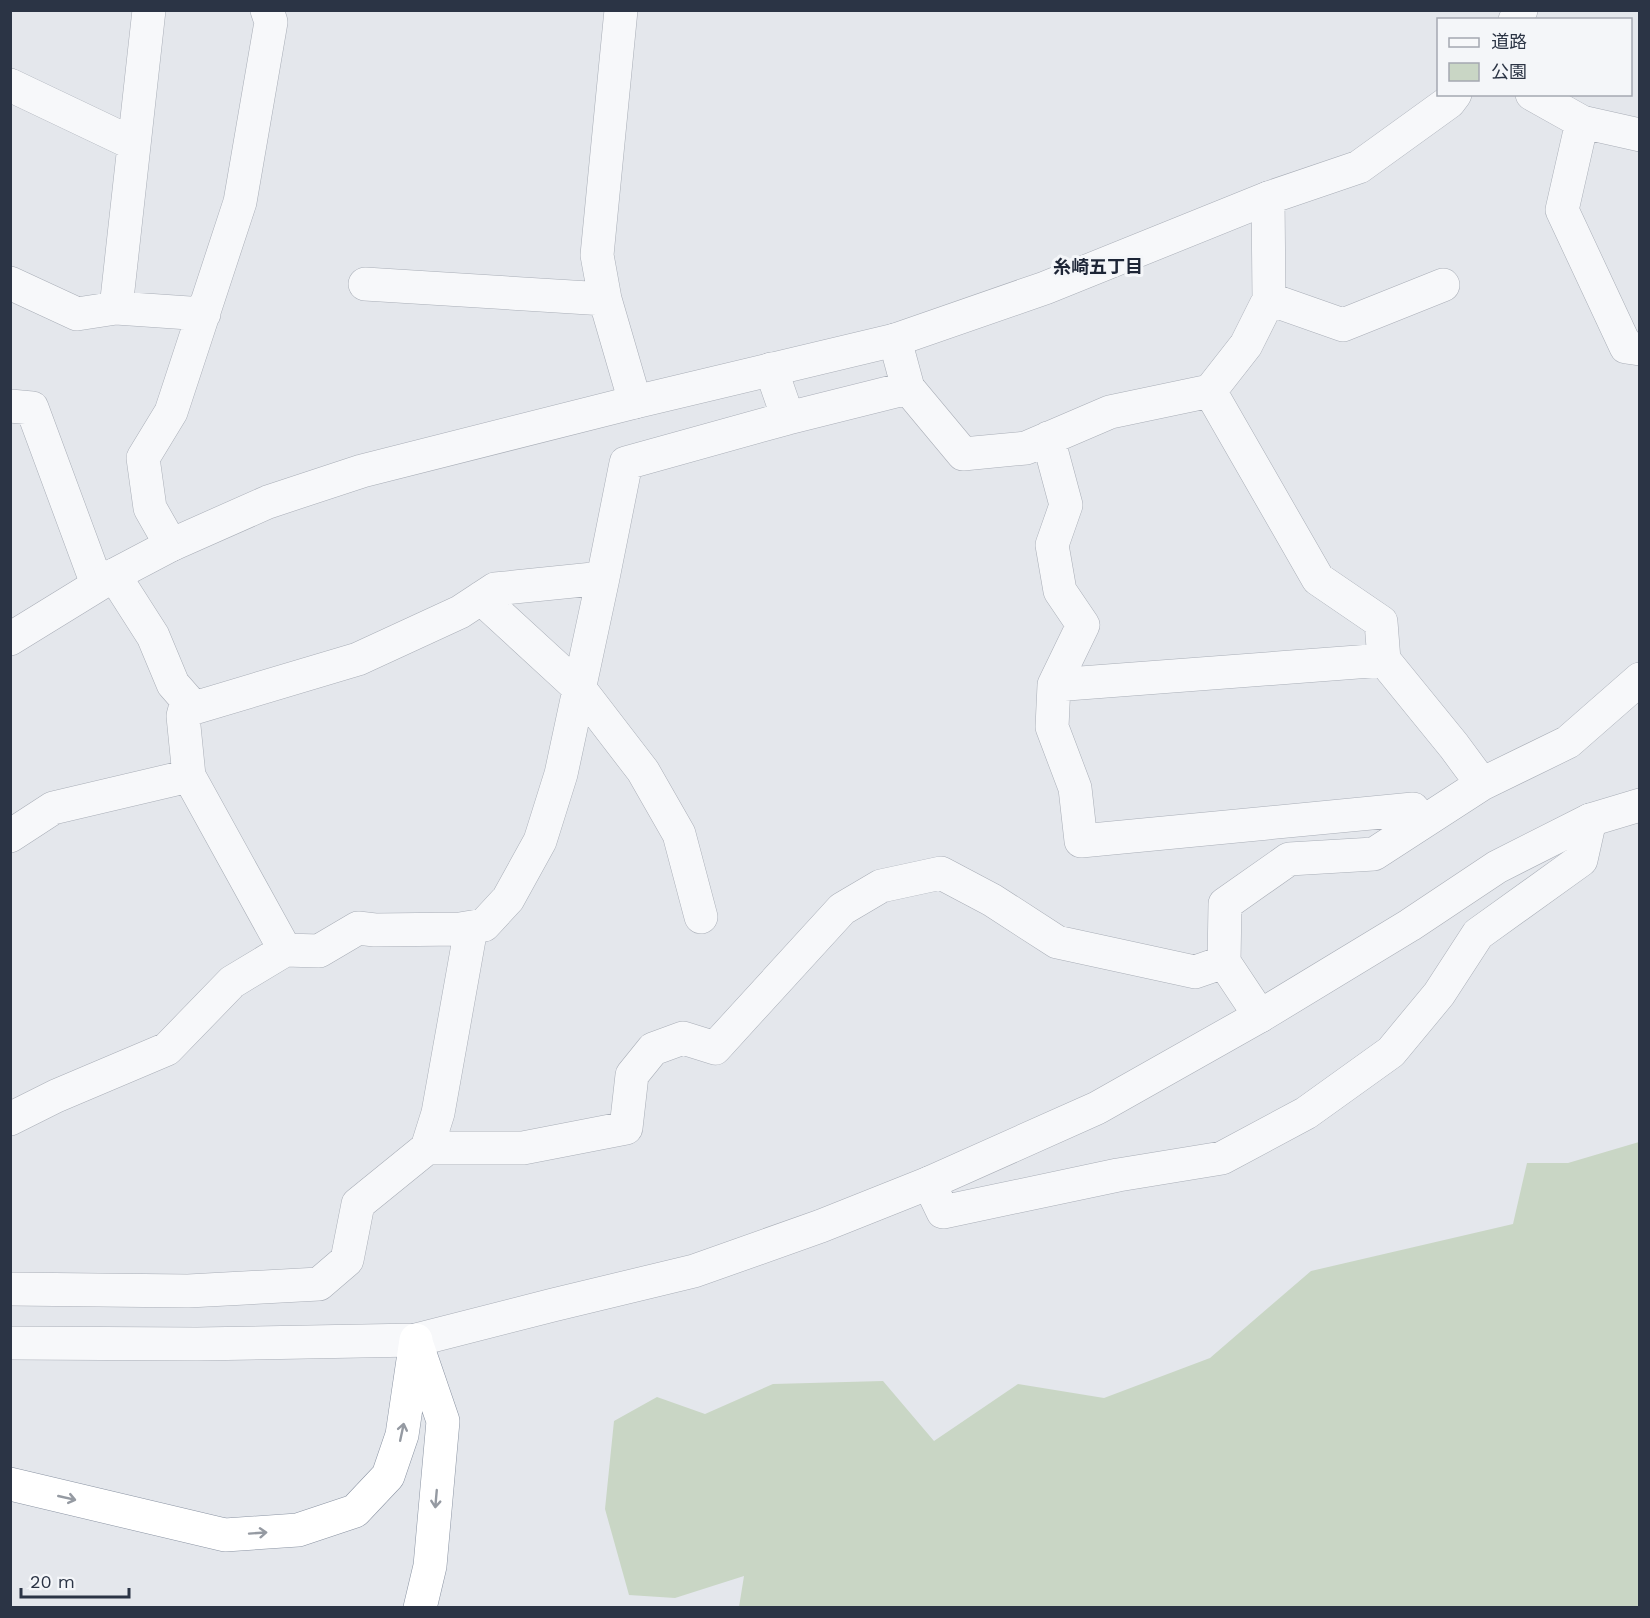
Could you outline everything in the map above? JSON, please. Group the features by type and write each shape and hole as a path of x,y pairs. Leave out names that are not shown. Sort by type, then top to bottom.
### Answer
{"highway":[{"path":"10,1484 225,1535 298,1530 355,1511 388,1476 402,1436 416,1340"},
{"path":"416,1340 443,1421 430,1566 420,1608"}],"street":[{"path":"116,308 149,10"},
{"path":"171,545 150,508 143,458 171,412 240,202 271,22 267,10"},
{"path":"621,10 597,255 605,299 635,402"},
{"path":"10,86 135,144"},
{"path":"10,639 105,580 171,545 268,502 362,471 635,402 895,340 1045,288 1268,198 1359,167 1449,102 1454,96"},
{"path":"1536,96 1582,122 1640,135"},
{"path":"1582,122 1562,210 1626,347 1640,349"},
{"path":"895,340 908,388 963,454 1026,448 1110,412 1210,391 1246,345 1269,299 1268,198"},
{"path":"10,284 76,314 116,308 204,314"},
{"path":"365,284 605,299"},
{"path":"1269,299 1343,325 1443,285"},
{"path":"771,369 788,418"},
{"path":"10,1119 56,1096 167,1049 232,982 285,950 319,951 358,928 375,930 460,929 484,925 508,899 540,841 561,774 626,464 788,418 908,388"},
{"path":"1210,391 1318,579 1381,622 1384,660 1455,746 1482,784"},
{"path":"10,406 32,408 105,580 153,636 173,684 194,708 358,659 460,612 495,589 603,578"},
{"path":"1048,438 1066,505 1052,545 1060,591 1083,625 1054,685 1052,727 1075,788 1081,841 1413,809 1423,822"},
{"path":"481,598 580,689 643,771 679,834 701,917"},
{"path":"1054,685 1384,660"},
{"path":"1260,1016 1224,962 1225,904 1290,858 1374,854 1482,784 1568,742 1640,679"},
{"path":"188,701 183,716 189,776 285,950"},
{"path":"10,836 53,808 189,776"},
{"path":"10,1342 197,1344 416,1340 694,1270 821,1226 929,1183 1097,1108 1260,1016 1410,925 1497,867 1590,820 1640,805"},
{"path":"929,1183 944,1212 1118,1175 1222,1158 1306,1113 1391,1052 1439,994 1478,934 1581,860 1590,820"},
{"path":"427,1148 524,1148 626,1128 632,1075 653,1048 683,1038 715,1048 842,909 881,886 940,873 992,900 1057,942 1195,972 1224,962"},
{"path":"10,1289 188,1291 319,1284 347,1260 358,1204 427,1148 438,1113 471,927"}],"green space":[{"path":"1639,1142 1639,1607 739,1607 744,1576 675,1598 629,1595 605,1509 614,1421 657,1397 705,1414 773,1384 883,1381 934,1441 1018,1384 1104,1398 1210,1358 1311,1271 1513,1224 1527,1163 1568,1163"}],"district":[{"name":"糸崎五丁目","path":"1098,266"}]}
